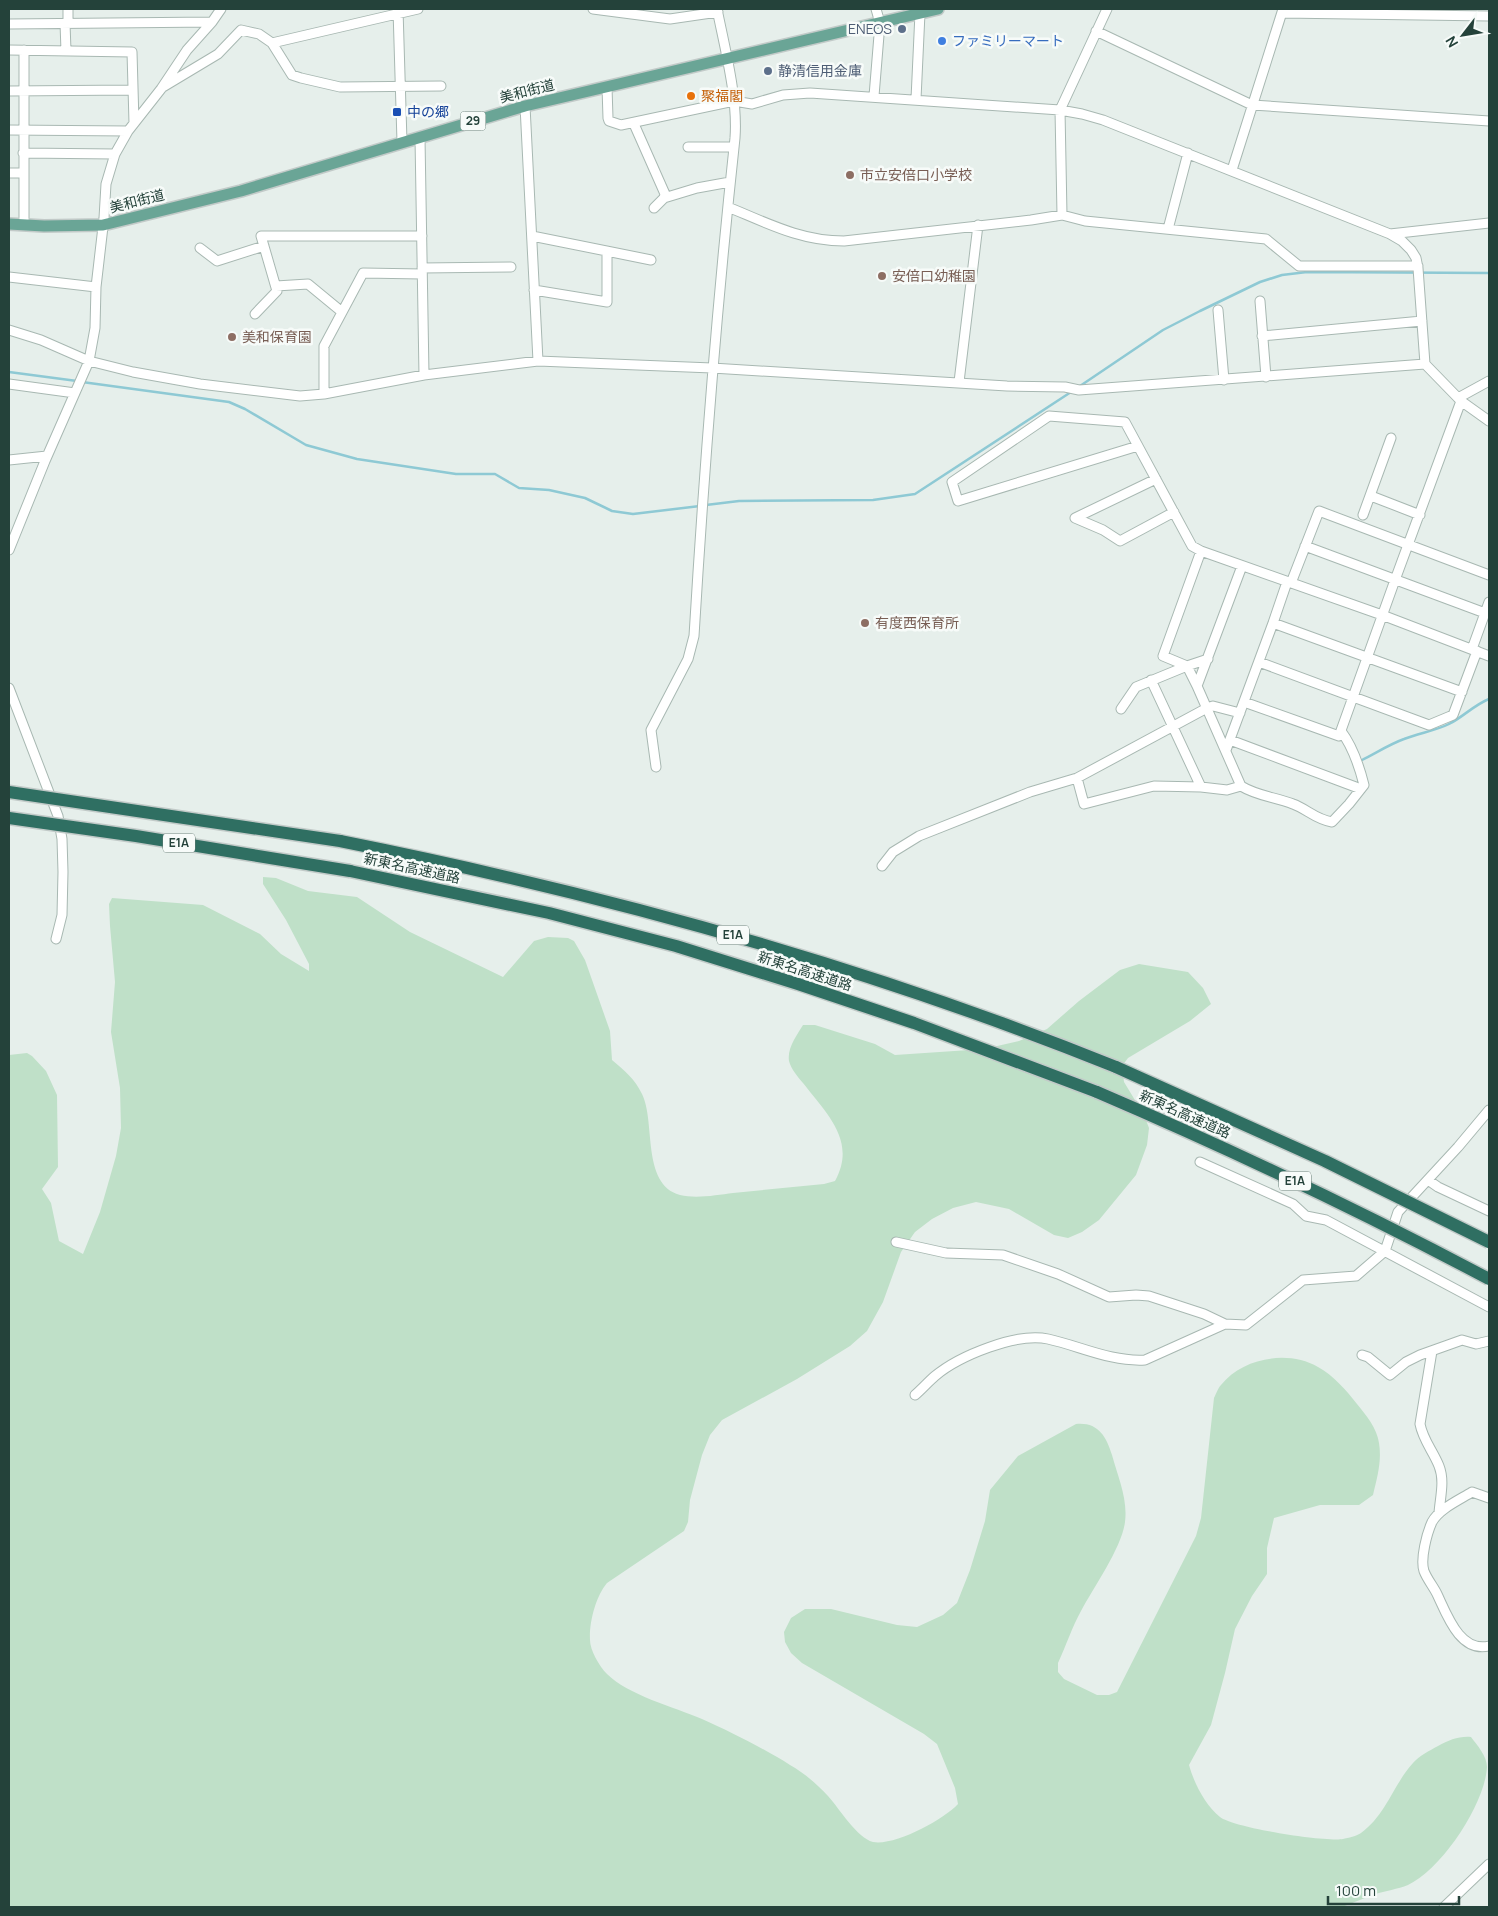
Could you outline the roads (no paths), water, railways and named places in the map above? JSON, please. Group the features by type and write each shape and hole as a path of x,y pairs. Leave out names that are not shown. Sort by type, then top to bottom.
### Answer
{"highway":[{"name":"新東名高速道路","path":"9,792 340,841 452,864 565,890 689,922 811,958 944,1002 1116,1067 1325,1161 1489,1242"},
{"name":"新東名高速道路","path":"9,818 174,842 350,871 549,913 676,946 798,984 914,1023 1097,1092 1185,1130 1310,1188 1489,1279"}],"main road":[{"name":"美和街道","path":"9,224 44,226 103,225 242,191 525,106 880,23 928,10"}],"street":[{"path":"66,51 68,9"},
{"path":"9,550 47,456 89,361 95,328 96,287 106,184 115,154 131,127 160,89 186,50 212,22 220,9"},
{"path":"272,43 398,11 418,9"},
{"path":"593,9 670,19 718,10 736,123 712,368 694,636 688,659 651,730 656,767"},
{"path":"874,96 880,23 876,9"},
{"path":"1062,215 1060,110 1107,9"},
{"path":"916,99 928,10"},
{"path":"398,11 402,142"},
{"path":"1232,170 1282,11 1489,16"},
{"path":"9,24 212,22"},
{"path":"160,89 218,54 241,30 259,34 272,43 292,75 301,78 340,86 441,86"},
{"path":"1096,32 1252,105 1489,121"},
{"path":"9,50 132,52 133,90 131,127"},
{"path":"24,50 24,224"},
{"path":"607,87 609,121 621,126 734,101 752,104 783,95 810,93 1060,110 1103,120 1232,170 1390,234 1402,241 1412,250 1418,266 1425,364 1460,400 1489,421"},
{"path":"9,91 133,90"},
{"path":"525,106 538,361"},
{"path":"634,124 665,194 664,198"},
{"path":"9,130 131,127"},
{"path":"420,138 424,375"},
{"path":"688,147 734,147"},
{"path":"1168,229 1188,153"},
{"path":"24,154 115,154"},
{"path":"9,173 24,173"},
{"path":"654,208 664,198 697,188 730,182"},
{"path":"728,207 786,232 831,241 1031,220 1062,215 1085,221 1266,239 1299,266 1418,266"},
{"path":"1390,234 1489,223"},
{"path":"959,382 978,225"},
{"path":"255,314 277,291 261,236 422,236"},
{"path":"532,236 650,260"},
{"path":"200,248 217,261 264,246"},
{"path":"534,290 607,302 607,251"},
{"path":"324,394 324,346 363,273 511,267"},
{"path":"9,277 96,287"},
{"path":"276,286 308,284 342,312"},
{"path":"1260,301 1266,377"},
{"path":"1218,310 1224,380"},
{"path":"1262,336 1422,321"},
{"path":"9,330 41,340 89,361 133,372 200,384 300,396 324,394 424,375 538,361 712,368 1079,390 1425,364"},
{"path":"1244,702 1340,736 1460,400 1489,380"},
{"path":"9,384 75,393"},
{"path":"1138,446 958,501 952,482 1049,416 1125,422 1174,512 1192,546 1201,551 1382,615 1489,656"},
{"path":"1363,515 1391,438"},
{"path":"9,460 47,456"},
{"path":"1156,479 1075,518 1103,530 1120,541 1174,512"},
{"path":"1371,496 1420,515"},
{"path":"1226,750 1273,623 1319,511 1489,575"},
{"path":"1305,546 1485,613"},
{"path":"1201,551 1162,656 1187,666 1241,786 1253,793 1294,804 1320,820 1332,822 1364,785 1358,762 1349,741 1341,731"},
{"path":"1197,686 1242,566"},
{"path":"1259,662 1430,725 1453,716 1489,602"},
{"path":"1273,623 1462,692"},
{"path":"1121,709 1136,687 1208,659"},
{"path":"1151,680 1200,787"},
{"path":"9,688 58,816 62,840 63,872 62,915 56,939"},
{"path":"882,866 893,852 919,836 1030,792 1077,778 1207,708 1213,706 1240,713"},
{"path":"1230,740 1361,789"},
{"path":"1077,778 1084,804 1154,786 1228,790 1241,786"},
{"path":"896,1242 946,1253 1003,1255 1058,1274 1109,1298 1136,1295 1149,1296 1204,1314 1225,1324 1246,1325 1303,1280 1356,1276 1385,1251 1398,1212 1489,1110"},
{"path":"1200,1162 1294,1204 1306,1216 1326,1220 1489,1307"},
{"path":"1428,1180 1438,1187 1489,1211"},
{"path":"915,1395 935,1376 958,1361 997,1345 1030,1337 1047,1339 1113,1358 1145,1360 1225,1324"},
{"path":"1362,1354 1390,1375 1406,1362 1462,1340 1476,1344 1489,1340"},
{"path":"1432,1351 1420,1424 1422,1434 1440,1468 1443,1488 1439,1513"},
{"path":"1489,1498 1472,1492 1439,1513 1432,1522 1423,1554 1424,1570 1452,1625 1469,1644 1482,1648 1489,1646"},
{"path":"1444,1907 1489,1864"}],"waterway":[{"path":"1080,386 1163,330 1260,282 1282,275 1307,272 1489,273"},
{"path":"9,372 77,381"},
{"path":"82,382 229,402 245,409 306,445 357,459 456,474 495,474 519,488 549,490 585,498 612,511 633,514 700,506"},
{"path":"706,505 739,501 873,500 915,494 1071,392"},
{"path":"1362,760 1399,741 1449,724 1478,704 1489,699"}],"place":[{"name":"ENEOS","path":"902,29"},
{"name":"ファミリーマート","path":"942,41"},
{"name":"静清信用金庫","path":"768,71"},
{"name":"聚福閣","path":"691,96"},
{"name":"中の郷","path":"397,112"},
{"name":"市立安倍口小学校","path":"850,175"},
{"name":"安倍口幼稚園","path":"882,276"},
{"name":"美和保育園","path":"232,337"},
{"name":"有度西保育所","path":"865,623"}]}
